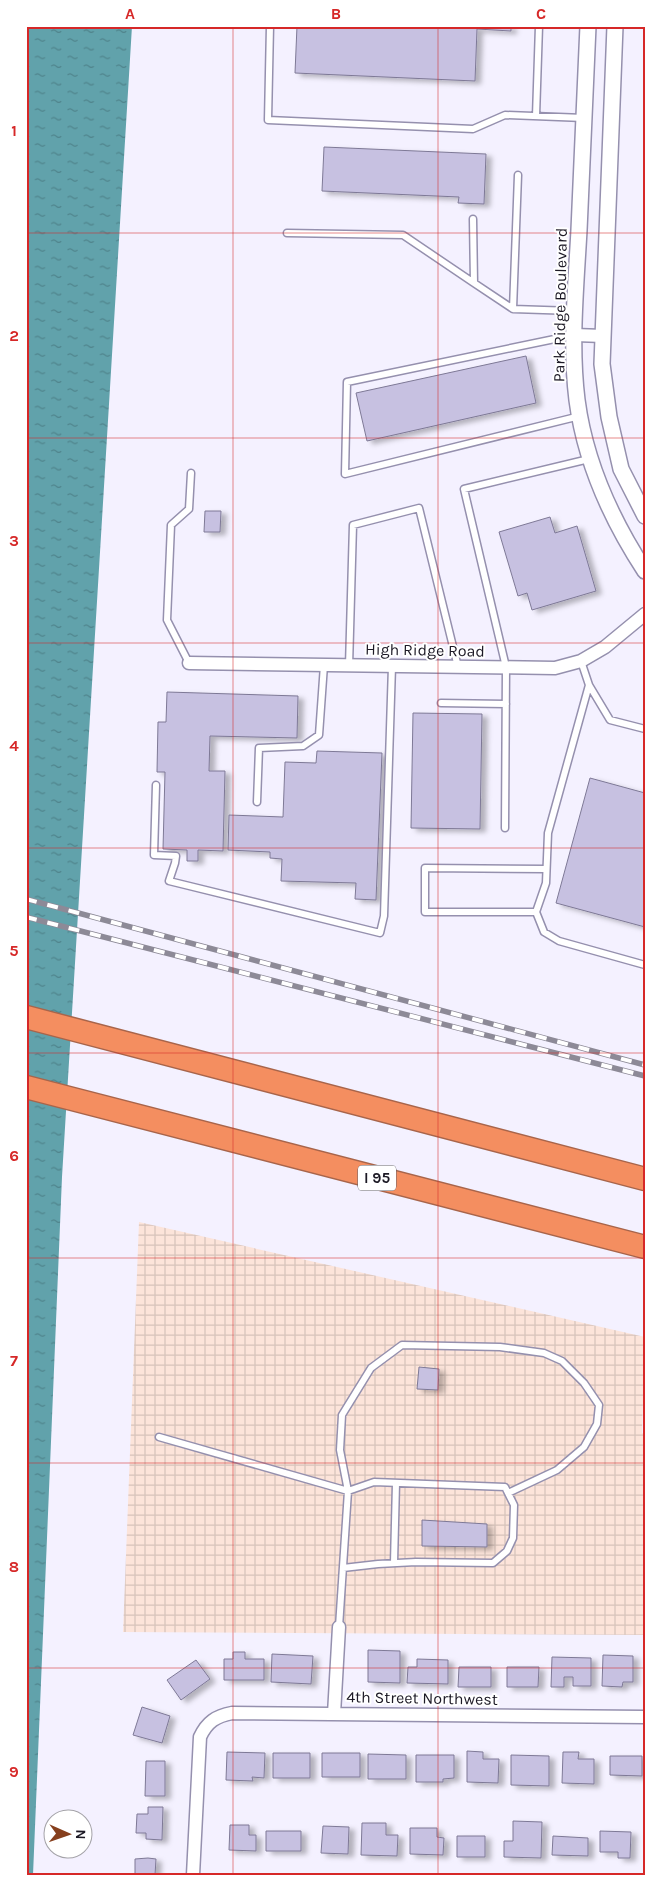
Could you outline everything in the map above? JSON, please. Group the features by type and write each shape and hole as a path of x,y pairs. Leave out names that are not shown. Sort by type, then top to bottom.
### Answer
{"highway":[{"path":"26,1017 645,1179"},
{"name":"I 95","path":"26,1087 645,1247"}],"street":[{"name":"Park Ridge Boulevard","path":"588,26 575,374 580,416 590,458 617,524 645,571"},
{"path":"615,26 602,364 611,426 621,469 645,516"},
{"path":"575,335 602,336"},
{"name":"High Ridge Road","path":"189,663 555,668 581,661 605,647 645,614"},
{"path":"334,1714 339,1627"},
{"name":"4th Street Northwest","path":"193,1875 198,1748 204,1727 212,1719 222,1715 232,1713 645,1717"}],"lane":[{"path":"270,26 268,120 473,129 505,115 584,118"},
{"path":"536,116 540,26"},
{"path":"513,309 518,176"},
{"path":"473,219 474,283"},
{"path":"287,233 403,235 513,309 576,311"},
{"path":"575,335 347,382 346,474 580,416"},
{"path":"505,828 506,667 464,489 590,458"},
{"path":"189,663 167,620 171,525 189,508 191,473"},
{"path":"349,666 353,525 419,508 458,667"},
{"path":"581,661 589,685 610,720 645,729"},
{"path":"258,802 259,748 303,746 320,735 324,665"},
{"path":"156,786 154,855 176,856 169,881 380,933 384,916 392,666"},
{"path":"589,685 548,833 546,883 536,912 544,932 559,941 645,964"},
{"path":"441,703 506,704"},
{"path":"536,912 425,912 425,868 546,869"},
{"path":"339,1627 348,1491 340,1450 342,1415 371,1368 402,1345 500,1347 544,1353 562,1361 584,1383 599,1405 597,1424 584,1447 557,1470 508,1493"},
{"path":"159,1438 348,1491 374,1482 505,1487 514,1505 514,1538 507,1552 492,1563 394,1563 343,1568"},
{"path":"394,1563 396,1483"}],"shaded area":[{"path":"139,1222 645,1337 642,1433 645,1434 645,1635 123,1632"}],"water":[{"path":"26,26 132,26 62,1177 33,1875 26,1875"}],"building":[{"path":"297,26 511,26 511,31 477,29 475,81 295,73"},
{"path":"324,147 486,154 484,204 458,203 459,197 322,191"},
{"path":"526,356 536,403 367,441 356,393"},
{"path":"205,511 221,511 220,532 204,532"},
{"path":"550,517 555,533 577,526 596,591 532,610 527,593 518,596 499,532"},
{"path":"167,692 298,696 297,738 210,736 209,771 225,771 223,851 198,850 198,861 187,861 187,850 163,849 165,772 157,772 158,722 166,722"},
{"path":"413,713 482,714 480,829 411,828"},
{"path":"317,751 382,753 376,900 355,899 356,883 281,881 282,859 270,858 270,852 228,850 229,815 283,817 285,762 316,763"},
{"path":"590,778 645,793 645,927 556,903"},
{"path":"419,1367 439,1369 438,1390 417,1389"},
{"path":"422,1520 487,1524 487,1547 422,1546"},
{"path":"368,1650 400,1651 400,1683 368,1682"},
{"path":"233,1652 245,1652 245,1659 264,1659 264,1680 224,1680 224,1659 233,1659"},
{"path":"272,1654 313,1656 311,1684 271,1682"},
{"path":"603,1655 633,1656 633,1682 623,1682 622,1687 602,1686"},
{"path":"552,1657 591,1658 591,1686 573,1686 573,1677 564,1677 564,1687 551,1687"},
{"path":"417,1659 448,1660 448,1684 407,1683 408,1667 417,1667"},
{"path":"196,1660 210,1679 181,1700 167,1680"},
{"path":"459,1667 491,1667 491,1687 458,1687"},
{"path":"507,1667 539,1667 538,1687 507,1687"},
{"path":"142,1707 170,1716 162,1743 133,1735"},
{"path":"467,1751 483,1752 483,1759 499,1759 498,1783 467,1782"},
{"path":"227,1752 265,1753 264,1778 252,1777 253,1781 226,1780"},
{"path":"563,1752 579,1752 578,1759 594,1759 594,1784 562,1783"},
{"path":"273,1753 310,1753 310,1778 273,1778"},
{"path":"322,1753 360,1753 360,1777 322,1777"},
{"path":"368,1754 406,1755 406,1779 368,1779"},
{"path":"416,1755 454,1755 454,1778 443,1779 443,1782 416,1782"},
{"path":"511,1755 549,1756 549,1786 511,1785"},
{"path":"610,1756 642,1756 642,1776 610,1775"},
{"path":"146,1761 165,1761 165,1796 145,1796"},
{"path":"148,1807 163,1807 162,1840 146,1839 146,1833 136,1833 137,1814 148,1814"},
{"path":"513,1821 542,1822 541,1858 504,1857 504,1841 513,1841"},
{"path":"362,1823 386,1823 386,1835 398,1835 397,1856 361,1855"},
{"path":"230,1825 249,1825 249,1835 256,1835 256,1851 229,1850"},
{"path":"323,1826 349,1827 348,1854 321,1853"},
{"path":"410,1828 437,1828 437,1837 444,1838 443,1855 410,1854"},
{"path":"266,1831 301,1831 301,1851 266,1851"},
{"path":"600,1831 631,1832 630,1858 618,1858 618,1852 600,1852"},
{"path":"457,1836 485,1836 485,1857 457,1857"},
{"path":"553,1836 588,1838 588,1856 552,1855"},
{"path":"135,1859 156,1859 155,1875 135,1875"}],"railway":[{"path":"26,899 645,1065"},
{"path":"26,917 645,1076"}]}
